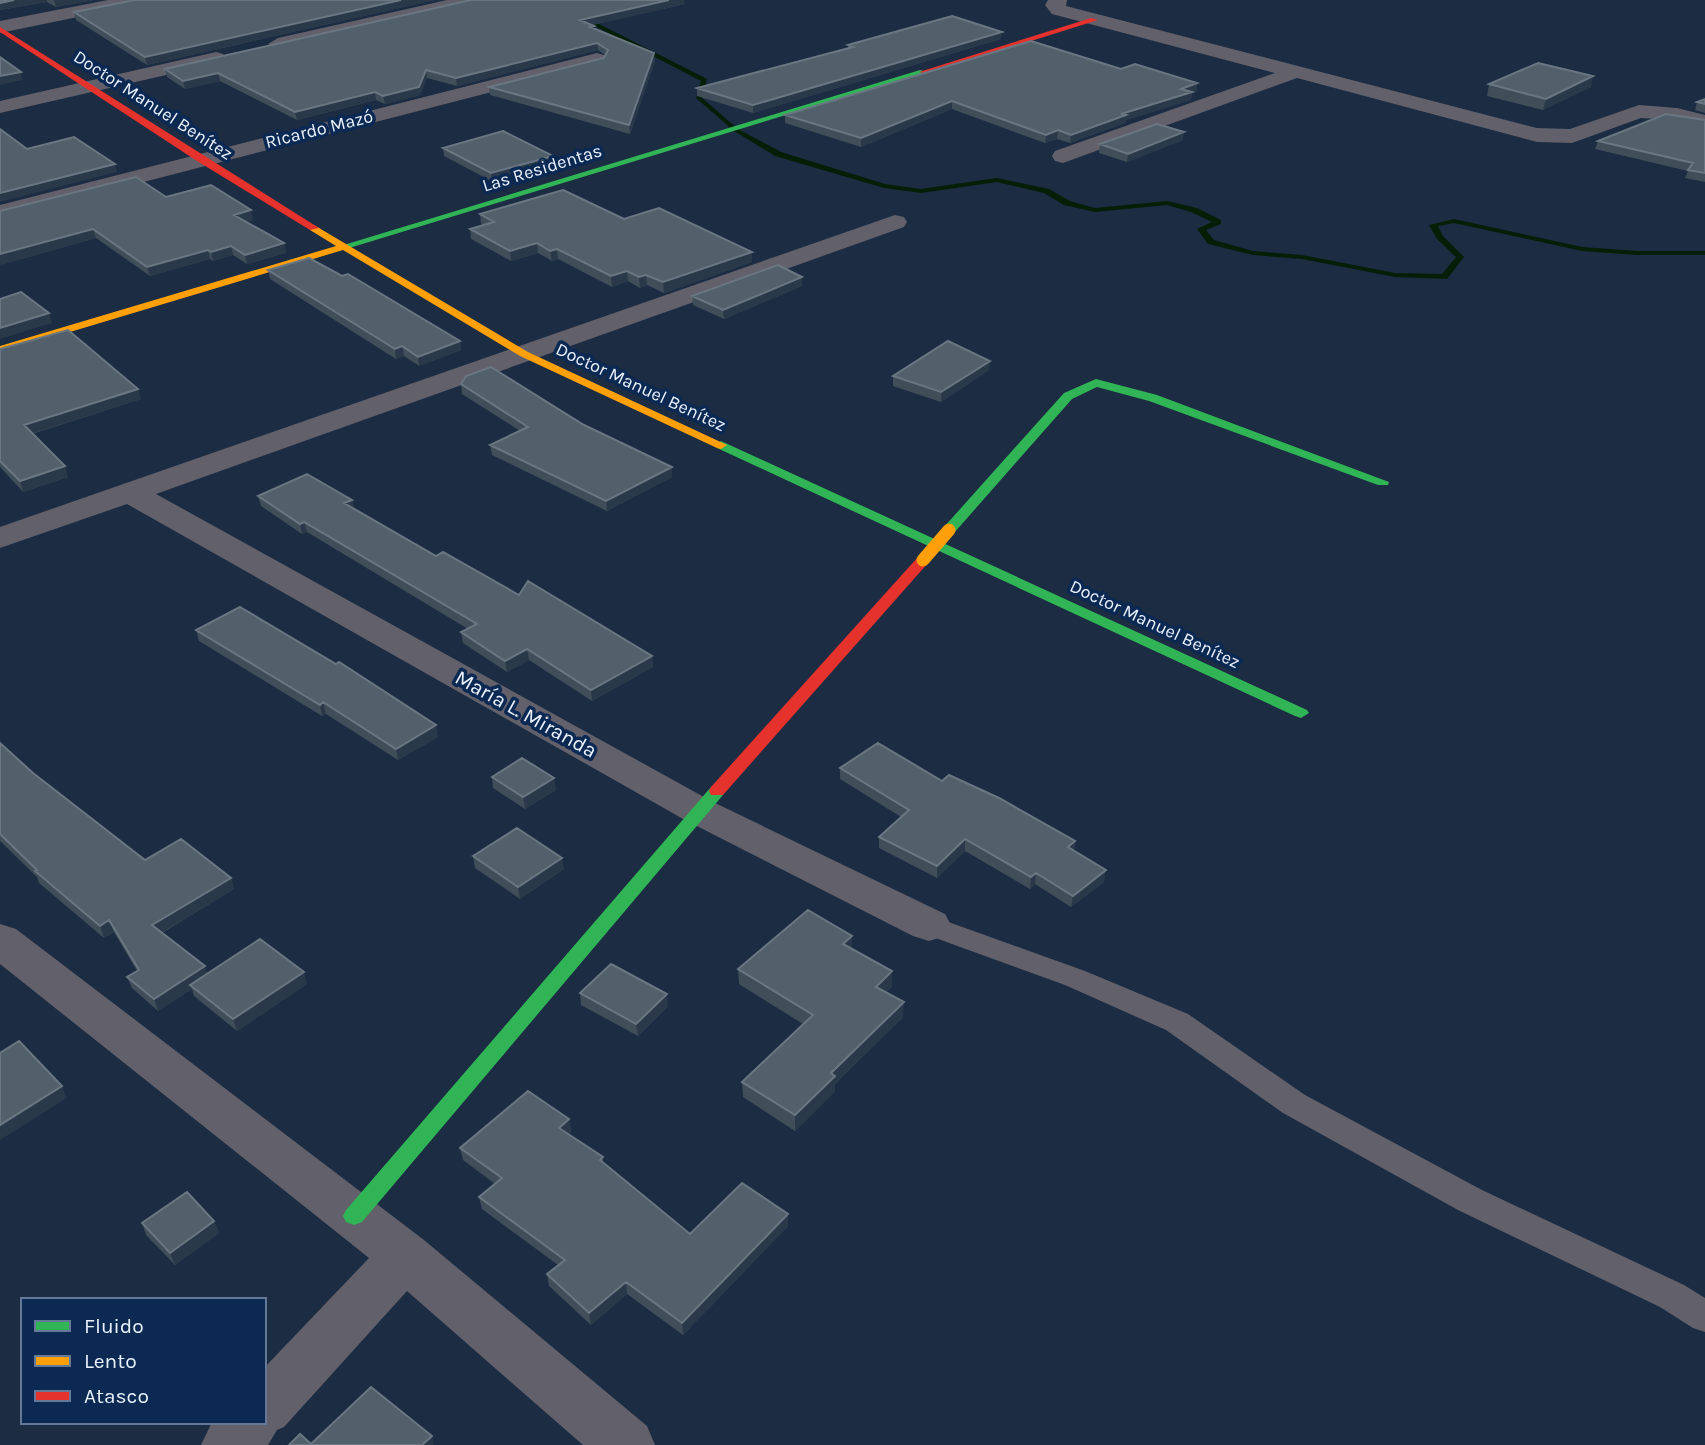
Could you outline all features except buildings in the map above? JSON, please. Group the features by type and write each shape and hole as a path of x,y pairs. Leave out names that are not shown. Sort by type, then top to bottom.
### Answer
{"street":[{"path":"0,28 136,0"},
{"path":"260,48 471,0"},
{"path":"1058,0 1054,5 1059,10 1094,20 1536,135 1572,136 1639,111 1677,114 1705,121"},
{"name":"Las Residentas","path":"0,350 1094,20"},
{"name":"Doctor Manuel Benítez","path":"0,28 200,159 524,354 1301,713"},
{"path":"0,107 233,54"},
{"name":"Ricardo Mazó","path":"0,212 597,59"},
{"path":"1063,156 1298,71"},
{"path":"0,538 895,222"},
{"path":"354,1216 699,811 1068,396 1096,383 1153,398 1383,482"},
{"name":"María L. Miranda","path":"129,492 699,811 929,925"},
{"path":"0,940 405,1256 626,1445"},
{"path":"266,1406 405,1256"},
{"path":"230,1445 249,1424"}],"lane":[{"path":"929,925 1075,978 1177,1022 1294,1104 1469,1200 1672,1296 1705,1317"}],"waterway":[{"path":"581,0 597,25 705,80 699,98 736,130 778,154 884,186 921,191 997,180 1046,191 1067,203 1095,210 1167,203 1194,210 1218,222 1201,229 1211,242 1253,253 1302,257 1395,275 1444,277 1460,257 1440,237 1433,225 1454,221 1582,249 1637,253 1705,253"}],"traffic: fast":[{"path":"342,247 923,72"},
{"path":"949,530 1068,396 1096,383 1153,398 1383,482"},
{"path":"721,445 1301,713"},
{"path":"354,1216 717,791"}],"traffic: slow":[{"path":"314,228 524,354 721,445"},
{"path":"0,350 342,247"},
{"path":"923,560 949,530"}],"traffic: jam":[{"path":"923,72 1094,20"},
{"path":"0,29 200,159 314,228"},
{"path":"717,791 923,560"}]}
